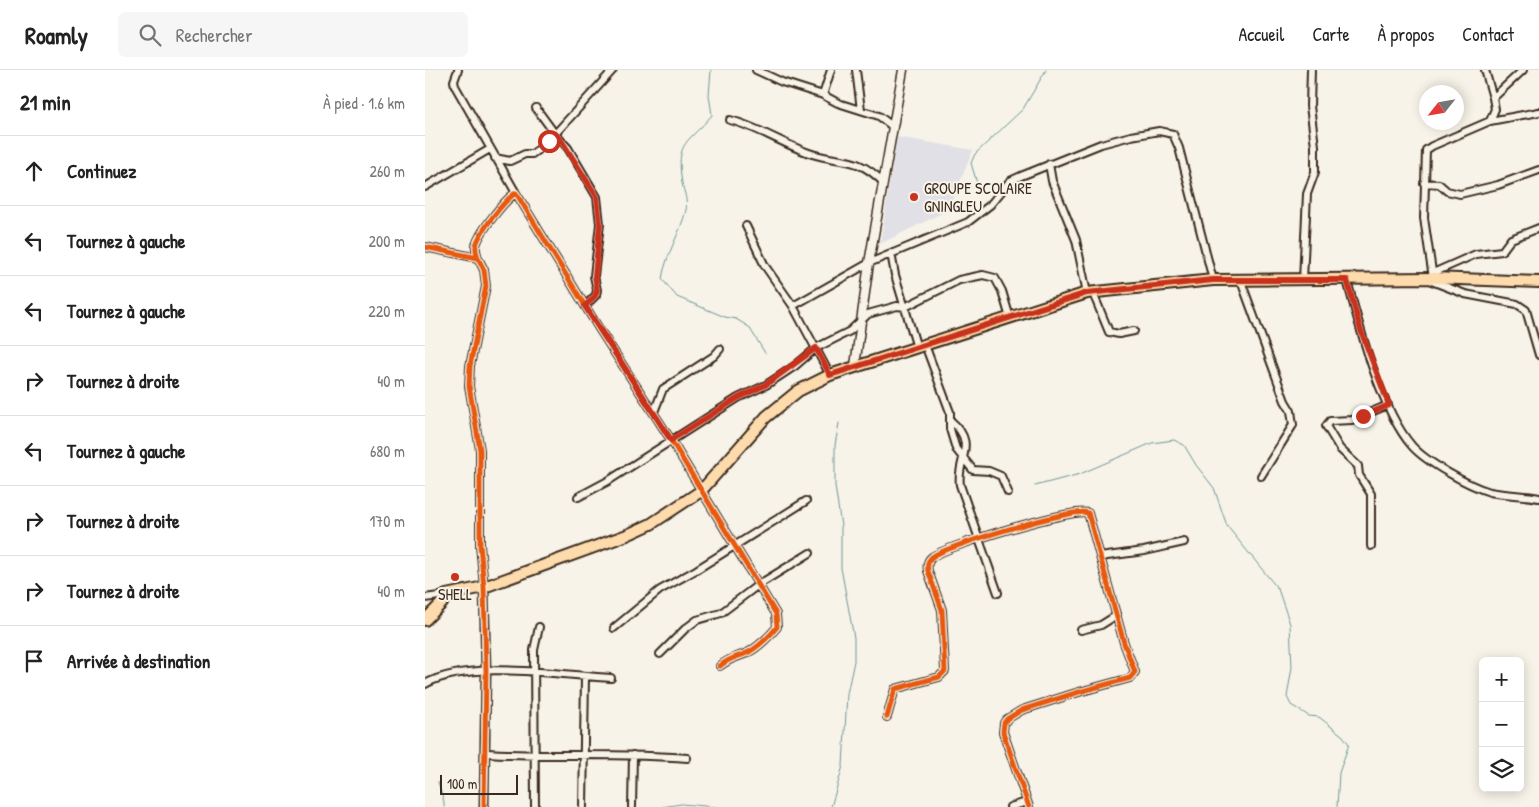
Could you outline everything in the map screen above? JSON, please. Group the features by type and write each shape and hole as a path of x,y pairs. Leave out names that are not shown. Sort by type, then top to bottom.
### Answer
{"main road":[{"path":"425,620 443,603 446,595 484,587 627,535 672,512 701,491 766,417 798,391 830,375 1090,293 1213,280 1347,280 1430,276 1539,282"}],"street":[{"path":"458,70 454,82 455,86 495,158 585,306 671,440 776,614 777,627 753,649 733,656 720,666"},
{"path":"495,158 510,161 525,154 532,154 546,144 613,70"},
{"path":"756,70 838,103 879,116 892,126"},
{"path":"823,96 831,70"},
{"path":"856,70 861,110"},
{"path":"855,366 869,263 903,70"},
{"path":"1303,280 1307,194 1315,172 1315,146 1310,106 1311,70"},
{"path":"1485,70 1493,98 1494,113 1490,121"},
{"path":"1493,98 1523,70"},
{"path":"536,108 568,148 597,197 600,224 595,276 597,290 595,296 585,306"},
{"path":"1430,276 1424,218 1424,183 1428,148 1490,121 1539,112"},
{"path":"730,120 751,125 766,134 809,153 857,162 870,170 883,182"},
{"path":"793,306 869,263 968,222 990,205 1010,181 1049,164 1131,136 1159,131 1173,134 1184,161 1213,280"},
{"path":"425,187 490,149"},
{"path":"1049,164 1052,180 1076,240 1090,293 1109,332 1119,334 1134,331"},
{"path":"1424,183 1439,184 1447,191 1460,194 1498,185 1539,170"},
{"path":"484,807 486,672 484,587 479,545 480,450 469,386 471,358 486,286 484,270 478,258 476,246 490,220 501,206 516,193"},
{"path":"746,226 765,266 793,306 830,375"},
{"path":"1430,276 1476,254 1502,251 1511,239 1539,228"},
{"path":"425,247 478,258"},
{"path":"891,253 905,307 948,407 950,429 956,449 960,485 998,593"},
{"path":"578,497 608,481 738,398 765,385 816,348 850,331 860,321 876,311 905,307 951,283 983,276 995,278 1002,291 1010,318"},
{"path":"1430,276 1465,294 1517,304 1526,310 1539,354"},
{"path":"1347,280 1360,328 1389,405 1412,446 1445,471 1468,484 1492,492 1539,498"},
{"path":"1241,281 1285,401 1291,411 1293,425 1261,476"},
{"path":"653,412 663,389 714,356 720,349"},
{"path":"1371,546 1371,494 1359,475 1358,466 1340,449 1326,426 1330,421 1352,420 1389,405"},
{"path":"950,420 963,436 964,461 959,473"},
{"path":"956,449 973,470 989,471 1001,476 1008,492"},
{"path":"614,628 660,590 806,501"},
{"path":"887,717 895,689 939,677 945,671 942,610 931,582 927,564 931,557 978,538 1054,517 1084,511 1090,517 1133,666 1133,676 1022,710 1013,714 1004,723 1003,732 1006,744 1028,804 1010,807"},
{"path":"1100,557 1144,552 1183,542"},
{"path":"660,654 685,629 708,615 721,613 758,585 810,553"},
{"path":"425,598 446,595"},
{"path":"1081,630 1101,625 1117,615"},
{"path":"535,807 534,645 539,626"},
{"path":"425,684 448,674 486,672 535,672 611,678"},
{"path":"583,807 585,676"},
{"path":"485,753 535,756 633,755 687,758"},
{"path":"633,755 633,807"}],"shaded area":[{"path":"897,137 973,150 948,210 880,244"}],"waterway":[{"path":"711,70 709,95 712,115 690,138 682,150 680,169 686,210 662,279 677,297 725,317 736,319 749,327 765,353"},
{"path":"979,190 971,163 975,154 1023,109 1046,70"},
{"path":"831,807 843,766 847,694 854,661 854,638 841,568 841,526 835,486 835,445 839,423"},
{"path":"1035,486 1080,474 1152,443 1174,440 1184,445 1196,465 1214,488 1227,526 1278,589 1290,624 1292,667 1287,697 1291,705 1309,716 1319,717 1343,736 1349,744 1339,773 1337,807"},
{"path":"438,782 444,807"},
{"path":"662,807 681,804 717,807"}],"cycle path":[{"path":"478,258 476,248 482,233 499,209 516,193 598,327 671,440 776,614 777,627 764,641 749,652 731,659 720,666"},
{"path":"425,247 478,258 484,270 486,286 470,366 469,386 480,450 480,545 484,587 486,671 484,807"},
{"path":"887,717 895,689 939,677 945,671 942,610 928,571 930,559 960,545 1037,521 1078,513 1088,513 1124,643 1135,672 1130,678 1022,710 1007,719 1004,723 1003,732 1029,807"}],"place":[{"name":"GROUPE SCOLAIRE GNINGLEU","path":"914,197"},
{"name":"SHELL","path":"455,577"}],"route":[{"path":"549,141 555,134 568,148 591,183 597,197 600,224 595,276 597,290 595,296 585,306 671,440 738,398 765,385 795,366 816,348 830,375 1087,293 1213,280 1347,280 1371,361 1389,405 1363,416"}]}
